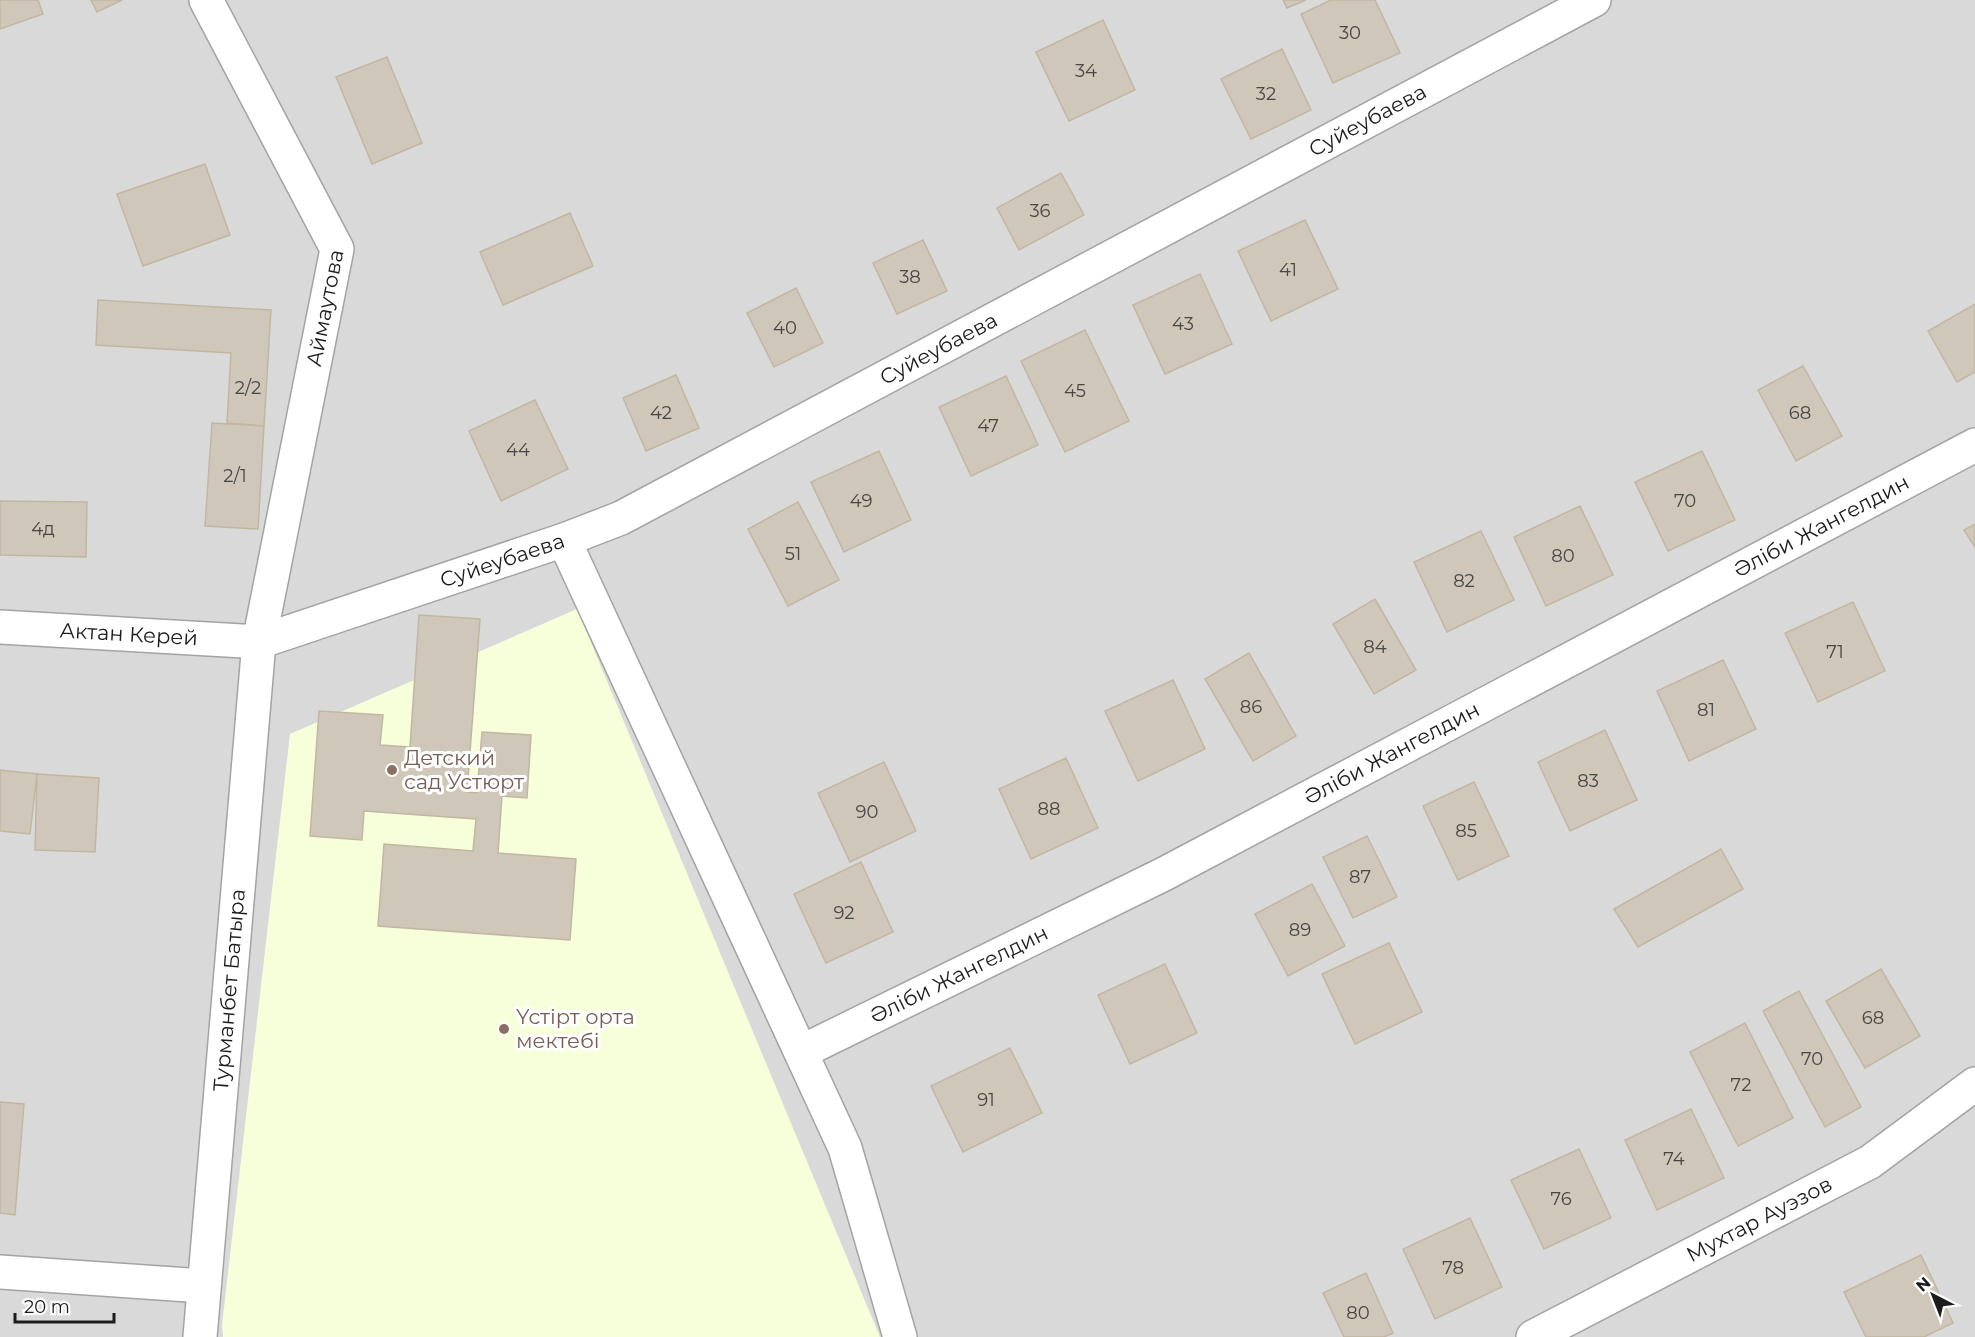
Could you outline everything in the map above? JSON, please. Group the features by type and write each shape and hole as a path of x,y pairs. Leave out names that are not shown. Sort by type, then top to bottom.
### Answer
{"street":[{"name":"Аймаутова","path":"206,0 337,249 259,642"},
{"name":"Суйеубаева","path":"259,642 564,540 632,513 1594,0"},
{"name":"Әліби Жангелдин","path":"801,1052 1164,874 1975,445"},
{"path":"564,540 845,1148 900,1337"},
{"name":"Актан Керей","path":"0,627 259,642"},
{"name":"Турманбет Батыра","path":"200,1337 259,642"},
{"name":"Мухтар Ауэзов","path":"1533,1337 1870,1162 1975,1084"},
{"path":"0,1272 203,1286"}],"shaded area":[{"path":"0,0 1975,0 1975,1337 0,1337"},
{"name":"Үстірт орта мектебі","path":"577,609 880,1337 223,1337 222,1325 290,734"}],"building":[{"path":"0,0 38,0 43,14 0,29"},
{"path":"91,0 122,0 97,12"},
{"path":"1283,0 1306,0 1287,8"},
{"path":"1331,0 1375,0 1400,53 1333,83 1301,14"},
{"path":"1103,20 1135,90 1069,121 1036,52"},
{"path":"1282,49 1311,110 1251,139 1221,79"},
{"path":"387,57 422,143 372,164 336,77"},
{"path":"205,164 230,235 143,266 117,194"},
{"path":"1061,173 1084,215 1019,250 997,208"},
{"path":"570,213 593,266 503,305 480,252"},
{"path":"1305,220 1338,289 1271,321 1238,251"},
{"path":"923,240 947,291 897,314 873,263"},
{"path":"1200,274 1232,344 1165,374 1133,305"},
{"path":"796,288 823,343 774,367 747,313"},
{"path":"98,300 271,310 264,426 227,423 231,353 96,345"},
{"path":"1975,304 1975,372 1957,382 1928,331"},
{"path":"1085,330 1129,421 1065,452 1021,361"},
{"path":"1803,366 1842,436 1796,461 1758,390"},
{"path":"676,375 699,428 646,451 623,398"},
{"path":"1006,376 1038,445 971,476 939,407"},
{"path":"535,400 568,469 501,501 469,431"},
{"path":"212,423 264,426 258,529 205,526"},
{"path":"879,451 911,520 844,552 811,482"},
{"path":"1702,451 1735,520 1668,551 1635,482"},
{"path":"0,501 87,502 86,557 0,555"},
{"path":"798,502 839,580 788,606 748,529"},
{"path":"1580,506 1613,575 1546,606 1514,537"},
{"path":"1975,524 1975,547 1964,530"},
{"path":"1481,531 1514,600 1447,632 1414,562"},
{"path":"1375,599 1416,670 1374,694 1333,624"},
{"path":"1853,602 1885,671 1818,702 1785,633"},
{"name":"Детский сад Устюрт","path":"419,615 480,619 467,792 477,793 482,732 531,735 527,798 502,796 498,853 576,859 570,940 378,926 384,844 473,851 476,819 364,811 362,840 310,836 319,711 383,715 380,745 410,747"},
{"path":"1249,653 1296,736 1253,761 1205,679"},
{"path":"1723,660 1756,729 1689,761 1657,691"},
{"path":"1173,680 1205,749 1138,781 1105,711"},
{"path":"1605,730 1637,800 1570,831 1538,762"},
{"path":"1066,758 1098,828 1031,859 999,789"},
{"path":"884,762 916,831 850,862 818,793"},
{"path":"0,770 37,774 30,834 0,831"},
{"path":"37,774 99,778 95,852 35,850"},
{"path":"1474,782 1509,856 1458,880 1423,806"},
{"path":"1367,836 1397,897 1353,918 1323,857"},
{"path":"1721,849 1743,889 1638,947 1614,909"},
{"path":"861,862 893,932 826,963 794,894"},
{"path":"1312,884 1345,946 1288,976 1255,914"},
{"path":"1389,943 1422,1012 1355,1044 1322,974"},
{"path":"1165,964 1197,1033 1130,1064 1098,995"},
{"path":"1881,969 1920,1036 1865,1068 1826,1001"},
{"path":"1799,991 1861,1107 1825,1127 1763,1011"},
{"path":"1745,1023 1793,1118 1738,1146 1690,1052"},
{"path":"1010,1048 1042,1113 963,1152 931,1086"},
{"path":"0,1102 24,1104 15,1215 0,1213"},
{"path":"1691,1109 1724,1178 1657,1210 1625,1140"},
{"path":"1579,1149 1611,1218 1544,1249 1511,1180"},
{"path":"1470,1218 1502,1287 1435,1319 1403,1249"},
{"path":"1921,1255 1953,1323 1924,1337 1866,1337 1844,1292"},
{"path":"1366,1273 1393,1333 1384,1337 1344,1337 1323,1293"}],"place":[{"name":"Детский сад Устюрт","path":"392,770"},
{"name":"Үстірт орта мектебі","path":"504,1029"}]}
